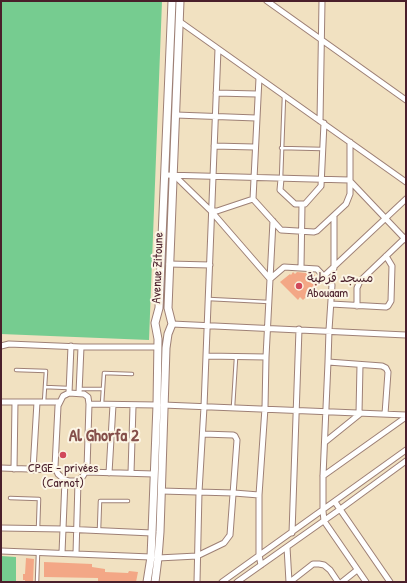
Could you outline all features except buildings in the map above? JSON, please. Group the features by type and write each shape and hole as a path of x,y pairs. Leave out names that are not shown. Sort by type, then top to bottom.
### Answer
{"main road":[{"name":"Avenue Zitoune","path":"147,582 154,557 161,490 158,347 155,320 159,308 166,175 172,1"},
{"name":"Avenue Zitoune","path":"155,582 152,533 154,474 166,348 170,323 168,308 169,264 174,175 180,1"},
{"path":"155,320 162,315 165,315 170,323 162,332 156,328"}],"street":[{"path":"267,1 406,100"},
{"path":"280,179 280,190 295,204 305,204 321,186 322,122 320,38 322,1"},
{"path":"179,21 406,182"},
{"path":"197,582 196,556 208,325 218,49"},
{"path":"259,78 254,147 253,199 281,230 317,231 346,204 349,199 350,142"},
{"path":"216,93 257,94"},
{"path":"176,115 256,118"},
{"path":"214,146 254,147"},
{"path":"166,175 349,180 406,239 360,281 357,288 357,306"},
{"path":"174,175 211,211 270,279"},
{"path":"211,211 217,211 253,199"},
{"path":"324,276 406,199"},
{"path":"301,268 302,204"},
{"path":"334,216 334,268"},
{"path":"261,565 259,495 265,408 273,221"},
{"path":"330,304 386,307 390,304 392,266 386,256"},
{"path":"169,264 210,265"},
{"path":"270,279 284,267 317,269 332,285 322,511 324,521 366,582"},
{"path":"170,323 406,334"},
{"path":"292,533 299,329"},
{"path":"1,346 9,344 81,347 158,347"},
{"path":"69,390 79,391 84,394 88,397 89,404 88,465 86,472 81,479 78,481 69,482 65,480 56,470 59,402 69,390 71,346"},
{"path":"79,391 81,347"},
{"path":"206,356 236,358 266,357"},
{"path":"328,362 382,366 386,368 388,372 385,414"},
{"path":"360,365 360,413"},
{"path":"1,402 59,402"},
{"path":"14,469 15,402"},
{"path":"33,470 37,402"},
{"path":"89,404 265,408 385,414 405,418"},
{"path":"109,473 113,405"},
{"path":"131,473 133,406"},
{"path":"325,442 360,413"},
{"path":"323,476 405,418"},
{"path":"1,551 154,557 196,556 224,543 229,538 234,493 237,443 236,438 233,435 203,434"},
{"path":"222,582 406,450"},
{"path":"237,582 340,510 406,460"},
{"path":"1,468 56,470"},
{"path":"86,472 154,474"},
{"path":"62,553 65,480"},
{"path":"76,554 78,481"},
{"path":"161,490 259,495"},
{"path":"335,502 390,582"},
{"path":"1,528 76,529 152,533"},
{"path":"288,547 290,582"},
{"path":"290,582 313,564 319,564 330,570 338,582"},
{"path":"342,582 357,570"}],"lane":[{"path":"280,179 284,95"},
{"path":"281,148 322,149"},
{"path":"208,299 269,302"},
{"path":"233,408 236,358"},
{"path":"16,370 46,371 44,402"},
{"path":"102,405 104,373 132,374"},
{"path":"45,387 69,390"},
{"path":"79,391 103,390"},
{"path":"10,498 39,498 38,529"},
{"path":"99,530 100,501 128,501"},
{"path":"38,552 38,582"}],"green space":[{"path":"1,1 162,1 149,340 1,334"},
{"path":"1,556 16,557 16,582 1,582"}],"place":[{"name":"مسجد قرطبة Abouaam","path":"299,286"},
{"name":"CPGE - privées (Carnot)","path":"63,455"}],"district":[{"name":"Al Ghorfa 2","path":"104,436"}]}
